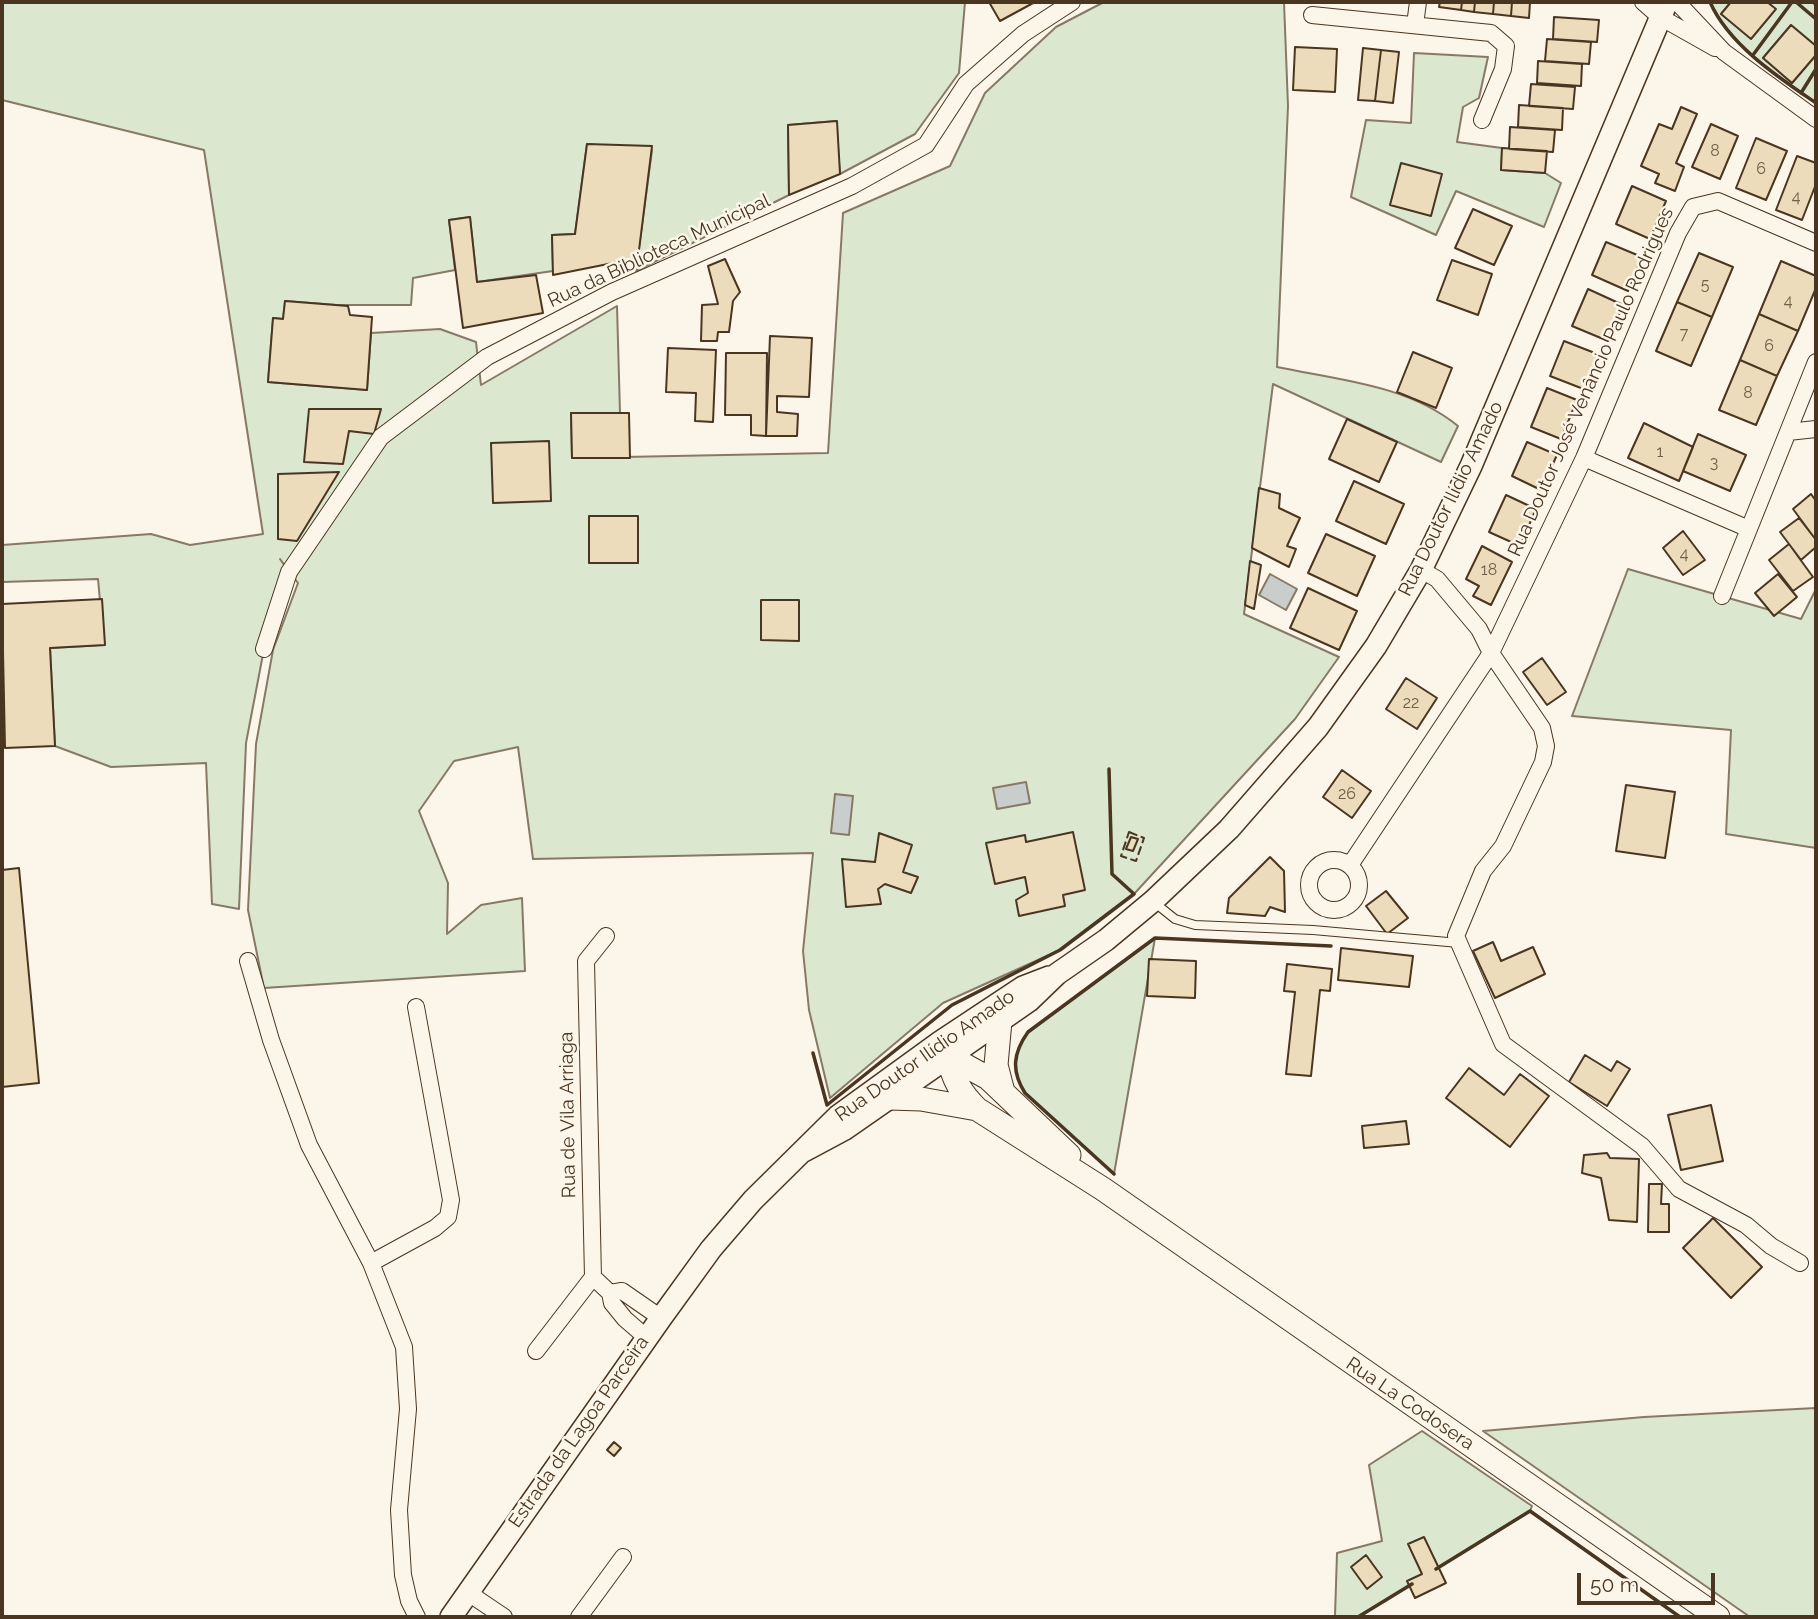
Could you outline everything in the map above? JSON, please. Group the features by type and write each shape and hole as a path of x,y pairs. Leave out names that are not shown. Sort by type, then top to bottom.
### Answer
{"main road":[{"path":"999,1021 996,1065 1003,1092"},
{"path":"944,1049 1003,1092 1103,1189"},
{"path":"944,1049 961,1094 977,1109 1103,1189"},
{"path":"889,1098 921,1099 977,1109"},
{"name":"Rua La Codosera","path":"1103,1189 1718,1617"}],"street":[{"name":"Rua da Biblioteca Municipal","path":"264,649 289,572 382,437 487,357 611,292 852,186 926,145 966,84 1023,34 1072,2"},
{"path":"1415,25 1418,2"},
{"path":"1643,2 1664,9 1816,119"},
{"path":"1677,2 1724,52"},
{"name":"Rua Doutor Ilídio Amado","path":"711,1250 753,1200 838,1116 944,1049 999,1021 1029,1002 1057,974 1106,940 1153,901 1229,829 1318,727 1376,646 1421,570 1471,466 1664,9"},
{"path":"1312,15 1491,33 1506,46 1503,68 1482,120"},
{"name":"Rua Doutor José Venâncio Paulo Rodrigues","path":"1350,865 1491,653 1584,458 1678,233 1693,207 1718,201 1816,243"},
{"path":"1722,596 1816,362"},
{"path":"1788,432 1816,429"},
{"path":"1584,458 1749,529"},
{"path":"1421,570 1437,579 1461,604 1479,629 1491,653 1542,729 1546,746 1543,762 1503,846 1483,871 1466,906 1456,936 1503,1044 1642,1146 1679,1189 1746,1225 1771,1246 1800,1263"},
{"name":"Rua de Vila Arriaga","path":"593,1277 586,961 606,936"},
{"path":"248,961 271,1040 309,1145 371,1263 404,1347 408,1409 399,1510 403,1574 409,1601 417,1617"},
{"name":"Rua Doutor Ilídio Amado","path":"802,1152 845,1129 889,1098 944,1049 1023,987 1057,974"},
{"path":"371,1263 435,1228 447,1217 451,1200 416,1007"},
{"name":"Estrada da Lagoa Parceira","path":"451,1617 646,1338 711,1250"},
{"path":"536,1351 593,1277 610,1293 612,1303 625,1319 646,1338"},
{"path":"610,1293 622,1291 661,1318"},
{"path":"579,1617 622,1557"},
{"path":"467,1592 504,1617"}],"lane":[{"path":"1153,901 1175,919 1195,925 1313,930 1459,943"}],"green space":[{"path":"2,2 965,2 959,73 915,134 840,174 836,121 788,125 789,195 636,271 652,150 587,144 575,234 552,235 553,271 477,282 470,217 449,220 455,270 413,278 411,305 337,305 285,301 283,319 273,318 268,382 367,390 371,333 440,329 476,342 481,385 617,306 620,413 571,413 572,458 828,453 843,213 950,166 985,93 1056,27 1104,2 1284,2 1288,106 1277,367 1395,393 1438,412 1458,426 1441,462 1273,384 1244,614 1339,657 1295,719 1134,894 1060,950 943,1003 830,1098 809,1010 803,951 813,853 533,859 518,747 454,761 419,811 448,883 447,934 481,905 522,898 525,971 264,988 248,910 256,744 273,650 298,583 280,559 289,572 264,649 246,743 239,909 212,904 206,763 111,767 55,746 50,648 104,645 98,579 2,582 2,545 151,534 190,545 263,534 204,150 2,100","holes":["590,516 638,517 638,563 589,563"]},
{"path":"1710,2 1731,2 1721,14 1775,9 1767,2 1812,2 1816,6 1816,46 1791,25 1763,58 1792,83 1816,55 1816,103 1771,71 1742,46 1718,18"},
{"path":"1414,53 1488,57 1479,98 1463,107 1457,142 1502,148 1501,170 1545,173 1561,183 1544,227 1456,191 1436,235 1351,197 1366,120 1411,123"},
{"path":"1628,569 1801,619 1816,589 1816,848 1726,834 1731,730 1572,716"},
{"path":"1155,938 1114,1174 1025,1093 1017,1077 1017,1055 1028,1032"},
{"path":"1816,1408 1816,1617 1750,1617 1483,1431 1644,1417"},
{"path":"1422,1431 1532,1506 1530,1511 1358,1617 1330,1617 1335,1616 1337,1553 1382,1541 1369,1465"}],"shaded area":[{"path":"1270,574 1297,589 1286,610 1259,595"},
{"path":"1026,782 1030,803 997,809 993,788"},
{"path":"835,794 853,796 849,835 831,833"}],"building":[{"path":"989,2 1035,2 1000,21"},
{"path":"1440,2 1462,2 1461,10 1439,7"},
{"path":"1462,2 1475,2 1474,12 1461,10"},
{"path":"1475,2 1494,2 1493,14 1474,12"},
{"path":"1494,2 1512,2 1511,16 1493,14"},
{"path":"1512,2 1530,2 1529,18 1511,16"},
{"path":"1731,2 1767,2 1776,9 1751,39 1721,14"},
{"path":"1554,17 1599,20 1597,42 1553,39"},
{"path":"1791,25 1816,46 1816,55 1792,83 1763,58"},
{"path":"1547,39 1591,42 1589,64 1545,61"},
{"path":"1295,47 1337,49 1335,92 1293,90"},
{"path":"1363,48 1381,50 1375,101 1358,100"},
{"path":"1381,50 1399,52 1393,103 1375,101"},
{"path":"1538,61 1582,64 1581,86 1537,83"},
{"path":"1531,84 1575,87 1573,109 1529,106"},
{"path":"1519,105 1563,108 1562,130 1518,127"},
{"path":"1681,107 1697,114 1676,163 1684,167 1675,191 1655,183 1659,174 1641,166 1659,124 1672,129"},
{"path":"837,121 840,174 789,195 788,125"},
{"path":"1711,124 1738,136 1720,179 1692,167"},
{"path":"1510,127 1555,130 1553,152 1509,149"},
{"path":"1756,138 1787,151 1766,200 1736,188"},
{"path":"587,144 652,146 638,258 553,275 552,235 575,234"},
{"path":"1502,148 1547,151 1545,173 1501,170"},
{"path":"1797,156 1816,163 1816,184 1802,220 1776,210"},
{"path":"1401,163 1442,174 1431,216 1390,205"},
{"path":"1632,186 1666,201 1650,239 1616,224"},
{"path":"1473,209 1512,226 1494,265 1455,248"},
{"path":"470,217 477,282 536,275 543,313 463,328 449,220"},
{"path":"1606,242 1642,257 1628,291 1592,275"},
{"path":"1699,253 1733,267 1712,317 1677,302"},
{"path":"725,259 740,292 733,301 729,332 718,332 717,341 701,341 702,305 718,304 708,266"},
{"path":"1452,260 1492,274 1478,315 1437,300"},
{"path":"1781,261 1816,276 1816,288 1798,331 1759,314"},
{"path":"1588,289 1623,305 1608,341 1572,326"},
{"path":"285,301 348,306 350,315 372,317 367,390 268,382 273,318 283,319"},
{"path":"1677,302 1712,317 1691,366 1656,351"},
{"path":"1759,314 1798,331 1777,376 1740,360"},
{"path":"770,336 812,338 809,397 777,396 777,412 798,414 797,436 766,436"},
{"path":"1564,341 1600,355 1586,390 1550,376"},
{"path":"668,348 716,350 713,422 695,421 696,393 666,392"},
{"path":"1413,352 1452,368 1436,408 1397,392"},
{"path":"726,353 767,353 766,436 751,435 751,415 725,415"},
{"path":"1740,360 1777,376 1756,425 1719,410"},
{"path":"1547,388 1577,400 1561,439 1531,427"},
{"path":"309,409 381,409 374,434 349,431 343,464 304,462"},
{"path":"571,413 629,413 630,458 572,458"},
{"path":"1347,419 1397,442 1379,482 1329,459"},
{"path":"1644,423 1693,447 1679,481 1628,458"},
{"path":"1698,434 1746,455 1730,491 1683,471"},
{"path":"549,441 551,501 493,503 491,443"},
{"path":"1527,442 1557,455 1541,490 1512,476"},
{"path":"339,472 297,541 278,539 278,474"},
{"path":"1354,481 1404,504 1386,544 1336,521"},
{"path":"1259,488 1280,494 1279,508 1300,518 1287,546 1296,549 1289,567 1252,548"},
{"path":"1811,494 1816,501 1816,540 1793,509"},
{"path":"1506,495 1536,509 1520,546 1489,532"},
{"path":"589,516 638,516 638,563 589,563"},
{"path":"1799,518 1816,540 1816,547 1801,560 1780,532"},
{"path":"1683,531 1705,560 1683,575 1663,548"},
{"path":"1326,534 1375,556 1357,596 1308,573"},
{"path":"1789,544 1813,577 1793,591 1769,560"},
{"path":"1482,546 1512,562 1491,605 1473,596 1479,586 1466,579"},
{"path":"1250,561 1261,565 1254,609 1245,605"},
{"path":"1778,574 1797,597 1774,616 1755,593"},
{"path":"1308,588 1357,611 1339,650 1290,628"},
{"path":"102,599 105,645 50,648 55,746 5,748 2,604"},
{"path":"761,600 799,600 799,641 761,640"},
{"path":"1542,658 1566,692 1547,705 1523,672"},
{"path":"1406,678 1437,698 1417,729 1386,709"},
{"path":"1342,770 1371,791 1352,818 1323,797"},
{"path":"1626,785 1675,792 1665,858 1616,851"},
{"path":"1073,832 1085,890 1063,895 1065,906 1019,916 1016,900 1028,893 1025,877 995,884 986,843 1025,835 1026,842"},
{"path":"879,833 912,845 903,872 918,877 911,893 885,884 878,889 881,904 846,907 842,859 875,862"},
{"path":"1131,837 1138,839 1133,851 1126,849"},
{"path":"1270,857 1284,871 1285,912 1270,907 1265,916 1227,913 1229,898"},
{"path":"19,868 39,1083 2,1087 2,870"},
{"path":"1386,891 1408,918 1387,934 1366,906"},
{"path":"1493,942 1501,961 1533,947 1545,974 1495,998 1473,951"},
{"path":"1341,948 1413,956 1409,987 1338,980"},
{"path":"1149,959 1196,961 1195,998 1147,996"},
{"path":"1287,964 1332,969 1330,991 1320,990 1311,1076 1286,1074 1295,992 1284,991"},
{"path":"1585,1055 1611,1071 1617,1061 1630,1069 1607,1106 1569,1082"},
{"path":"1469,1068 1504,1095 1520,1074 1549,1096 1510,1147 1446,1098"},
{"path":"1711,1105 1723,1161 1681,1170 1668,1115"},
{"path":"1406,1121 1409,1144 1364,1148 1362,1126"},
{"path":"1607,1153 1610,1158 1639,1159 1637,1222 1609,1220 1601,1178 1582,1173 1584,1155"},
{"path":"1649,1184 1662,1184 1661,1204 1669,1204 1669,1232 1648,1232"},
{"path":"1713,1218 1762,1267 1731,1298 1683,1248"},
{"path":"614,1442 621,1448 614,1456 607,1450"},
{"path":"1424,1537 1446,1583 1415,1598 1407,1581 1422,1574 1408,1544"},
{"path":"1366,1555 1382,1577 1367,1589 1351,1567"}],"fence":[{"path":"1129,832 1144,838 1136,861 1121,856 1129,832"}],"wall":[{"path":"1710,2 1718,18 1742,46 1771,71 1816,103"},
{"path":"1753,55 1792,2"},
{"path":"1796,2 1816,19"},
{"path":"1801,93 1816,69"},
{"path":"813,1053 827,1105 952,1005 1060,950 1134,894 1112,874 1109,769"},
{"path":"1114,1174 1025,1093 1020,1085 1016,1070 1017,1055 1028,1032 1155,938 1331,946"},
{"path":"1436,1569 1530,1511 1680,1617"},
{"path":"1358,1617 1412,1584"}]}
